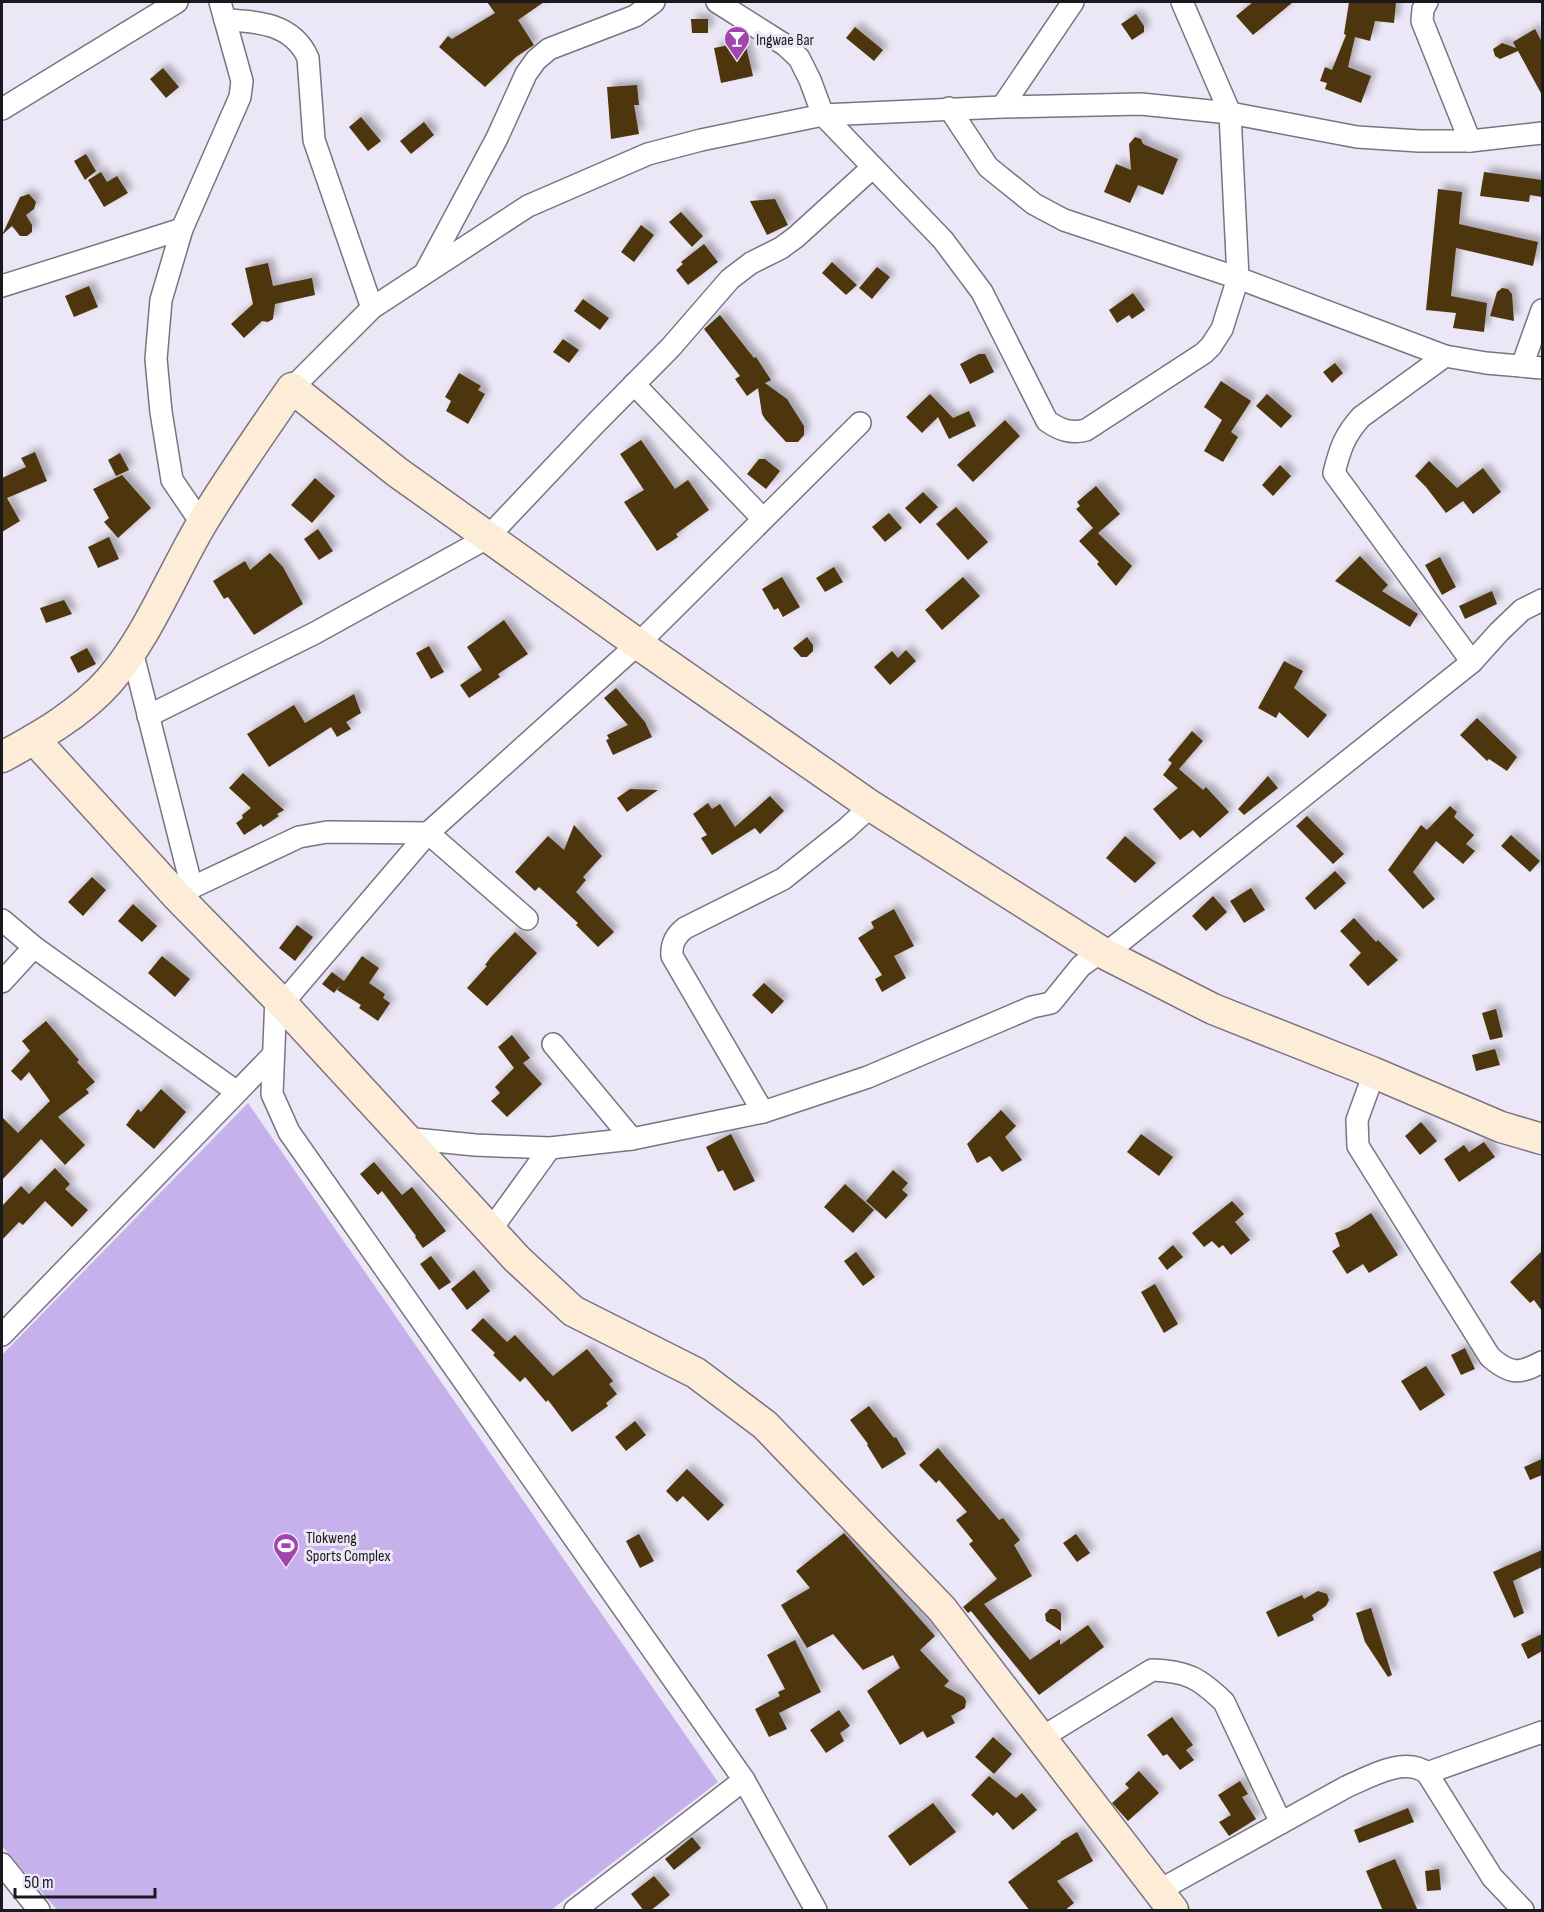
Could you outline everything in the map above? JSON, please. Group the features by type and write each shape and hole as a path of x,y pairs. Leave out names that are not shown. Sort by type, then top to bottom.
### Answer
{"street":[{"path":"2,109 177,2"},
{"path":"426,271 497,138 526,74 536,60 549,49 635,16 654,2"},
{"path":"717,2 785,45 799,58 823,115 943,240 982,292 1047,421 1065,431 1076,433 1086,430 1204,353 1222,329 1238,278 1230,113 1182,2"},
{"path":"1002,106 1073,2"},
{"path":"1427,2 1423,9 1422,21 1470,141"},
{"path":"222,11 275,27 298,42 308,58 314,140 372,308"},
{"path":"202,524 172,480 160,412 156,359 161,300 182,229 240,97 242,81 222,11"},
{"path":"2,757 34,739 87,702 109,681 132,651 202,524 292,388 372,308 528,206 648,154 701,140 823,115 1002,106 1141,104 1230,113 1357,137 1419,141 1470,141 1542,134"},
{"path":"949,108 988,167 1034,204 1064,220 1238,278 1444,356 1532,367 1542,310"},
{"path":"148,716 315,633 488,538 671,347 730,279 751,263 781,248 796,237 873,167"},
{"path":"2,284 182,229"},
{"path":"1444,356 1362,417 1350,429 1341,444 1334,473 1472,662"},
{"path":"634,384 763,519"},
{"path":"292,388 397,472 638,644 871,806 1105,954 1368,1088 1542,1139"},
{"path":"816,1911 744,1780 289,1132 272,1094 273,1055 279,1000 428,833 638,644 860,423"},
{"path":"404,1138 475,1145 550,1148 632,1139 763,1112 868,1077 1032,1007 1051,1003 1081,966 1092,958 1105,954 1472,662 1522,610 1542,600"},
{"path":"132,651 148,716 184,892"},
{"path":"34,739 184,892 279,1000 516,1259 573,1311 696,1373 765,1425 942,1609 1166,1901 1281,1823 1368,1777 1405,1766 1419,1767 1427,1773 1492,1877 1522,1911"},
{"path":"763,1112 672,956 674,940 685,928 783,879 871,806"},
{"path":"184,892 299,837 327,832 428,833 527,919"},
{"path":"2,920 34,946 237,1092"},
{"path":"2,982 34,946"},
{"path":"553,1044 632,1139"},
{"path":"2,1335 273,1055"},
{"path":"1368,1088 1357,1120 1358,1146 1490,1357 1514,1371 1523,1372 1542,1362"},
{"path":"490,1231 550,1148"},
{"path":"1041,1737 1152,1670 1191,1675 1209,1687 1224,1702 1281,1823"},
{"path":"1427,1773 1542,1732"},
{"path":"575,1911 744,1780"},
{"path":"2,1864 39,1911"}],"shaded area":[{"name":"Tlokweng Sports Complex","path":"248,1103 718,1782 551,1910 57,1910 2,1846 2,1355"}],"building":[{"path":"487,2 544,2 518,20 534,45 516,57 485,87 439,47 448,36 452,39 495,13"},
{"path":"1253,2 1293,2 1253,35 1236,16"},
{"path":"1349,2 1396,2 1394,23 1375,21 1370,41 1355,37 1348,67 1371,76 1361,103 1325,89 1327,83 1320,81 1325,67 1332,70 1346,35 1344,34"},
{"path":"1136,14 1144,26 1144,32 1132,40 1121,24"},
{"path":"691,19 708,19 708,33 692,33"},
{"path":"855,27 883,50 874,61 846,38"},
{"path":"1535,29 1542,42 1542,95 1518,51 1500,59 1495,56 1493,49 1502,43 1516,48 1513,42"},
{"path":"745,42 753,76 721,83 714,48"},
{"path":"163,68 179,87 166,98 150,79"},
{"path":"637,85 639,105 634,105 639,134 611,139 607,87"},
{"path":"361,117 381,141 368,151 349,127"},
{"path":"424,122 434,135 411,154 400,141"},
{"path":"1135,137 1141,139 1143,144 1178,159 1163,195 1138,185 1130,203 1104,192 1116,164 1131,170 1129,144"},
{"path":"86,154 96,171 85,180 74,161"},
{"path":"101,172 107,182 117,176 128,193 104,207 88,180"},
{"path":"1484,172 1542,180 1542,197 1530,195 1529,202 1480,196"},
{"path":"1438,189 1462,192 1459,224 1538,242 1533,266 1456,248 1451,296 1487,303 1484,332 1453,328 1456,313 1426,310"},
{"path":"29,194 36,202 34,209 26,215 32,225 32,232 27,236 20,236 12,226 2,235 20,197"},
{"path":"775,199 788,225 767,235 750,201"},
{"path":"681,212 703,236 692,247 669,222"},
{"path":"641,225 654,235 634,262 621,252"},
{"path":"704,244 718,262 688,285 676,270 683,264 681,262"},
{"path":"832,262 857,285 846,295 822,273"},
{"path":"268,263 273,286 312,278 315,295 275,304 273,319 268,322 262,321 244,338 231,324 253,304 245,268"},
{"path":"877,267 890,277 872,299 859,288"},
{"path":"89,286 98,307 74,317 65,296"},
{"path":"1502,288 1508,289 1512,294 1514,321 1490,316 1497,292"},
{"path":"1133,293 1145,310 1132,319 1129,315 1117,323 1109,310"},
{"path":"583,299 609,318 600,330 574,311"},
{"path":"720,315 754,358 756,357 771,380 765,383 787,399 804,426 804,435 798,442 786,442 765,419 762,414 758,388 747,396 735,379 740,376 704,329"},
{"path":"563,339 579,350 569,363 553,352"},
{"path":"979,354 985,354 994,372 970,384 960,364"},
{"path":"1335,363 1343,373 1332,383 1323,372"},
{"path":"459,373 481,386 478,390 485,394 468,424 446,411 451,401 445,397"},
{"path":"1221,381 1251,401 1231,432 1238,437 1223,462 1204,451 1222,420 1204,407"},
{"path":"930,394 953,418 969,411 976,426 949,439 938,417 922,433 906,417"},
{"path":"1267,394 1292,416 1281,428 1256,406"},
{"path":"1005,420 1020,436 973,482 957,465"},
{"path":"641,440 675,489 688,480 709,510 676,534 678,537 657,551 624,502 644,490 620,454"},
{"path":"35,452 47,481 7,498 20,521 2,532 2,478 26,467 21,458"},
{"path":"120,453 129,470 116,476 108,460"},
{"path":"759,459 765,459 780,471 766,489 747,474"},
{"path":"1429,461 1457,488 1483,468 1501,492 1473,514 1463,501 1446,513 1415,476"},
{"path":"1280,465 1291,476 1273,496 1262,485"},
{"path":"122,475 151,508 118,538 104,522 109,518 93,489"},
{"path":"315,478 335,496 312,523 291,505"},
{"path":"1096,486 1120,514 1098,533 1132,566 1116,586 1097,564 1099,562 1079,541 1093,528 1076,509 1080,506 1077,502"},
{"path":"923,492 938,507 920,524 905,508"},
{"path":"956,507 988,542 968,560 936,524"},
{"path":"889,513 902,528 885,542 872,527"},
{"path":"318,529 333,551 319,560 304,539"},
{"path":"109,537 119,559 98,568 88,547"},
{"path":"270,553 283,567 303,604 254,635 228,597 224,599 213,581 245,561 250,570"},
{"path":"1360,556 1388,585 1382,591 1418,614 1410,627 1335,581"},
{"path":"1440,557 1456,587 1442,595 1425,565"},
{"path":"834,567 843,582 825,592 816,578"},
{"path":"782,577 800,607 783,617 778,608 774,610 762,589"},
{"path":"963,577 980,596 942,630 925,610"},
{"path":"1492,591 1497,604 1465,619 1459,606"},
{"path":"64,600 72,614 46,623 40,608"},
{"path":"504,620 528,654 498,674 500,677 469,698 460,685 482,670 467,647"},
{"path":"807,637 813,645 813,651 807,657 801,657 793,648"},
{"path":"429,646 444,672 431,679 416,653"},
{"path":"87,648 96,664 78,673 70,657"},
{"path":"906,650 916,661 890,685 874,667 892,651 898,658"},
{"path":"1284,661 1303,671 1294,688 1327,715 1308,738 1279,712 1276,718 1258,708"},
{"path":"616,688 645,722 652,737 613,755 606,740 609,739 607,735 628,725 604,698"},
{"path":"354,694 361,713 346,722 351,729 337,737 331,727 269,767 247,734 294,705 305,723"},
{"path":"1477,718 1517,757 1507,771 1489,759 1487,761 1460,735"},
{"path":"1192,731 1203,741 1179,769 1203,790 1206,787 1229,812 1200,838 1193,830 1180,840 1153,809 1178,788 1163,775 1172,763 1168,760"},
{"path":"243,773 284,810 263,827 261,824 244,835 236,823 251,808 229,788"},
{"path":"1268,776 1278,788 1244,815 1238,809"},
{"path":"630,789 658,790 627,812 617,798"},
{"path":"770,796 784,811 760,834 755,828 712,855 701,838 707,835 693,814 708,803 712,809 720,804 735,827"},
{"path":"1450,806 1457,812 1454,817 1474,835 1466,844 1475,851 1463,864 1436,841 1413,872 1435,899 1423,909 1388,870 1421,825 1427,830"},
{"path":"1307,816 1344,854 1333,864 1296,826"},
{"path":"574,825 602,856 583,877 586,880 576,892 614,932 598,947 576,925 578,923 539,887 535,891 515,872 548,836 564,850"},
{"path":"1511,835 1540,861 1530,872 1501,846"},
{"path":"1125,836 1156,863 1135,883 1106,858"},
{"path":"1335,871 1346,883 1315,910 1305,898"},
{"path":"92,877 106,890 83,916 68,902"},
{"path":"1251,888 1265,910 1244,923 1230,901"},
{"path":"1213,896 1227,912 1206,931 1192,916"},
{"path":"133,904 157,926 142,942 118,921"},
{"path":"894,909 914,946 894,956 906,978 882,992 875,979 882,975 858,938 874,928 871,922"},
{"path":"1354,918 1376,942 1378,940 1398,960 1368,986 1349,965 1361,953 1340,931"},
{"path":"297,925 313,937 295,961 279,948"},
{"path":"515,932 537,953 487,1006 467,988 487,966 485,965 491,957"},
{"path":"162,956 190,979 175,997 148,973"},
{"path":"362,956 379,968 369,983 385,994 383,998 390,1003 378,1021 359,1008 361,1005 337,990 341,984 334,993 322,984 332,972 344,981"},
{"path":"764,983 784,1001 772,1014 752,995"},
{"path":"1496,1009 1503,1037 1490,1040 1482,1013"},
{"path":"46,1021 95,1082 86,1089 89,1093 58,1117 85,1145 65,1165 41,1139 2,1180 2,1117 18,1133 50,1101 29,1072 21,1081 11,1071 30,1051 22,1041"},
{"path":"512,1035 530,1058 523,1063 542,1084 507,1117 491,1101 500,1093 495,1087 514,1068 498,1047"},
{"path":"1495,1049 1500,1065 1476,1071 1472,1055"},
{"path":"161,1089 186,1112 154,1149 126,1125 138,1109 141,1112"},
{"path":"1001,1110 1016,1126 1005,1137 1022,1160 1002,1172 990,1156 977,1163 967,1144"},
{"path":"1421,1122 1437,1141 1420,1155 1405,1136"},
{"path":"731,1134 755,1181 734,1191 723,1170 718,1172 706,1147"},
{"path":"1141,1134 1173,1157 1159,1176 1127,1152"},
{"path":"1484,1142 1495,1157 1459,1182 1444,1159 1464,1145 1469,1152"},
{"path":"374,1162 402,1195 412,1187 446,1231 423,1248 382,1191 378,1195 360,1174"},
{"path":"55,1168 70,1184 65,1189 88,1210 72,1227 45,1201 23,1225 19,1222 2,1240 2,1206 21,1186 29,1194"},
{"path":"893,1170 908,1183 902,1190 908,1195 886,1219 866,1201"},
{"path":"845,1184 874,1210 853,1233 824,1207"},
{"path":"1232,1201 1244,1214 1235,1222 1250,1240 1231,1255 1223,1245 1219,1248 1212,1241 1204,1247 1192,1233"},
{"path":"1371,1213 1398,1255 1369,1273 1363,1264 1347,1274 1332,1251 1340,1246 1335,1233 1348,1228"},
{"path":"1173,1245 1183,1257 1167,1270 1158,1258"},
{"path":"1542,1251 1542,1311 1534,1300 1530,1303 1510,1282"},
{"path":"856,1252 875,1277 863,1286 844,1261"},
{"path":"431,1256 451,1282 439,1290 420,1264"},
{"path":"474,1270 490,1291 467,1310 451,1289"},
{"path":"1155,1284 1178,1324 1164,1333 1141,1292"},
{"path":"483,1318 507,1342 515,1335 553,1376 587,1349 613,1381 609,1384 617,1394 606,1403 608,1406 572,1432 548,1400 546,1402 525,1377 520,1382 471,1330"},
{"path":"1465,1348 1475,1369 1461,1375 1451,1355"},
{"path":"1426,1366 1445,1395 1420,1411 1401,1381"},
{"path":"869,1406 894,1438 896,1437 906,1454 882,1469 868,1444 850,1420"},
{"path":"635,1421 646,1435 626,1451 615,1437"},
{"path":"938,1448 999,1520 1003,1518 1020,1540 1014,1545 1032,1576 984,1604 1030,1660 1060,1639 1060,1645 1088,1625 1104,1647 1039,1695 971,1611 968,1613 963,1607 997,1579 969,1544 973,1541 956,1520 967,1512 939,1480 936,1483 919,1465"},
{"path":"1542,1459 1542,1475 1530,1480 1524,1467"},
{"path":"687,1469 724,1505 708,1521 683,1496 677,1502 666,1491"},
{"path":"844,1533 935,1636 920,1650 949,1681 944,1686 964,1697 966,1701 965,1708 951,1716 955,1723 927,1738 923,1731 900,1745 867,1691 900,1668 893,1655 863,1670 833,1634 807,1648 781,1605 810,1588 796,1571"},
{"path":"639,1534 654,1561 640,1568 626,1541"},
{"path":"1076,1534 1090,1553 1077,1562 1063,1543"},
{"path":"1542,1550 1542,1567 1513,1581 1524,1613 1514,1618 1493,1572"},
{"path":"1318,1591 1327,1594 1329,1600 1326,1606 1312,1615 1314,1620 1278,1637 1266,1612 1302,1595 1304,1599"},
{"path":"1371,1608 1392,1675 1388,1677 1365,1642 1356,1613"},
{"path":"1050,1609 1056,1609 1061,1613 1061,1631 1046,1621 1045,1614"},
{"path":"1542,1634 1542,1651 1528,1659 1521,1644"},
{"path":"795,1640 821,1692 779,1713 787,1729 769,1737 755,1709 780,1696 778,1692 785,1689 767,1655"},
{"path":"839,1710 850,1726 840,1733 844,1741 826,1753 810,1730"},
{"path":"1172,1717 1193,1745 1186,1750 1194,1760 1180,1770 1167,1754 1163,1756 1147,1735"},
{"path":"993,1737 1012,1754 994,1774 975,1757"},
{"path":"1139,1771 1159,1793 1128,1821 1112,1803 1129,1788 1125,1784"},
{"path":"989,1776 1016,1798 1022,1793 1037,1810 1013,1830 997,1812 993,1816 971,1795"},
{"path":"1240,1781 1248,1794 1242,1797 1256,1819 1229,1836 1219,1822 1231,1815 1218,1795"},
{"path":"933,1803 956,1832 910,1866 888,1836"},
{"path":"1408,1808 1414,1822 1359,1843 1354,1830"},
{"path":"1077,1832 1093,1861 1057,1881 1074,1903 1064,1911 1030,1911 1008,1882 1060,1842"},
{"path":"692,1837 701,1848 674,1870 665,1859"},
{"path":"1395,1859 1418,1911 1383,1911 1366,1871"},
{"path":"1439,1869 1441,1890 1427,1891 1425,1871"},
{"path":"654,1876 670,1895 650,1911 644,1911 631,1894"}],"place":[{"name":"Ingwae Bar","path":"737,62"},
{"name":"Tlokweng Sports Complex","path":"286,1569"}]}
